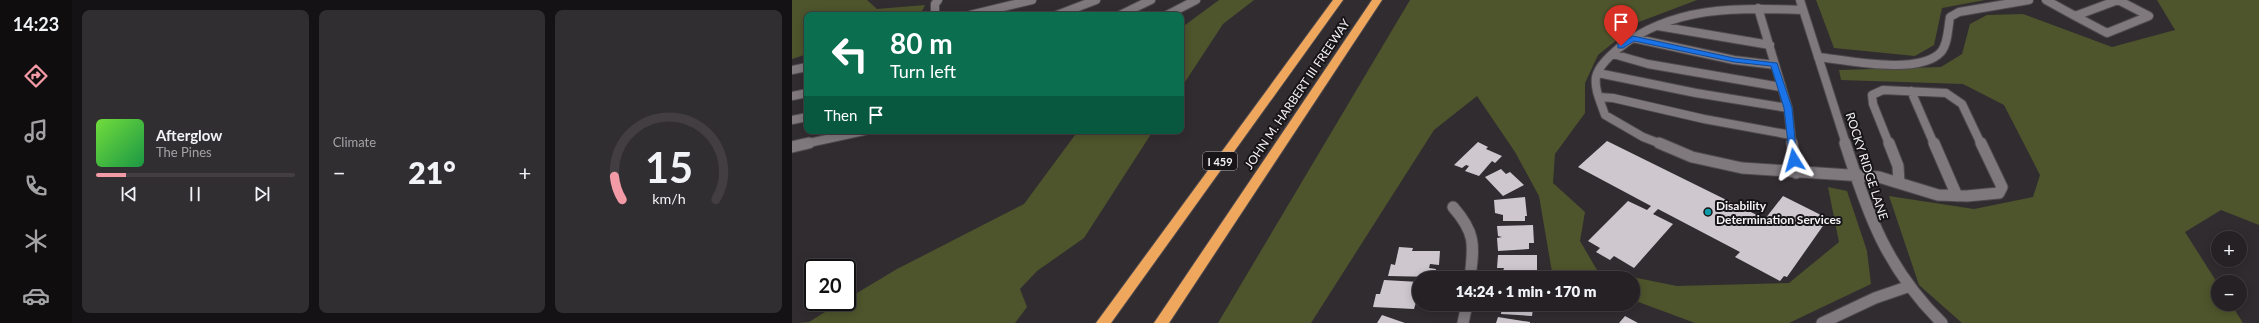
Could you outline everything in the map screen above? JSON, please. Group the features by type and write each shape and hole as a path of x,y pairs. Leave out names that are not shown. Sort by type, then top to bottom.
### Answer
{"highway":[{"name":"JOHN M. HARBERT III FREEWAY","path":"1103,323 1338,0"},
{"name":"JOHN M. HARBERT III FREEWAY","path":"1161,323 1377,0"}],"street":[{"path":"935,12 935,4 938,0"},
{"path":"982,12 1032,0"},
{"path":"1065,12 1096,0"},
{"path":"1126,12 1151,0"},
{"path":"1173,12 1196,0"},
{"path":"1818,57 1867,62 1920,63 1931,60 1941,52 1950,17 1959,12 2029,0"},
{"path":"2046,0 2075,16 2107,33 2149,16 2118,0 2075,16"},
{"path":"1802,5 1710,11 1676,18 1633,38 1604,62 1598,73 1596,86 1605,115 1643,138 1692,157 1742,168 1796,173 1879,177 1938,195 1957,196 1999,193 2002,187 1962,104 1955,97 1946,93 1883,90 1872,95 1880,126 1898,166 1899,183"},
{"name":"ROCKY RIDGE LANE","path":"1802,5 1874,228 1906,287 1928,311 1942,323"},
{"path":"1758,8 1788,108 1796,173"},
{"path":"1658,26 1770,45"},
{"path":"1633,38 1734,60 1775,64"},
{"path":"1613,54 1648,64 1781,87"},
{"path":"792,70 804,68"},
{"path":"1598,73 1696,93 1788,108"},
{"path":"1911,91 1957,196"},
{"path":"792,96 804,94"},
{"path":"1599,97 1613,98 1704,119 1791,135"},
{"path":"792,120 804,118"},
{"path":"792,147 850,134"},
{"path":"1454,207 1468,223 1472,233 1474,242 1471,271"},
{"path":"1822,323 1860,304 1906,287"},
{"path":"1463,323 1466,311"}],"green space":[{"path":"792,0 867,0 877,9 925,5 922,12 804,12 804,55 792,59"},
{"path":"1219,0 1254,0 1223,24 1184,83 1184,26"},
{"path":"1410,0 1697,0 1639,22 1598,55 1585,83 1585,113 1555,154 1553,183 1585,212 1580,241 1597,270 1602,271 1552,271 1539,196 1515,152 1477,96 1434,130 1311,323 1218,323"},
{"path":"1816,0 1985,0 1942,8 1934,45 1915,56 1834,48"},
{"path":"2157,0 2259,0 2259,225 2221,210 2185,232 2212,275 2211,275 2211,311 2235,311 2243,323 1962,323 1919,285 1889,196 1974,209 2033,197 2040,175 2004,105 1963,84 1841,80 1839,70 1941,67 1962,54 1970,24 1987,15 2023,14 2112,47 2175,30"},
{"path":"1076,134 1151,134 1084,238 1037,271 1020,289 1027,307 1015,323 797,323 809,322 827,311 856,311 856,294 897,269 1024,204"},
{"path":"1828,187 1847,191 1867,251 1871,284 1789,323 1695,323 1640,303 1640,279 1677,286 1789,283 1839,242"}],"building":[{"name":"Disability Determination Services","path":"1607,141 1765,219 1783,196 1825,217 1822,221 1825,223 1787,277 1784,276 1780,281 1735,257 1740,252 1658,209 1653,214 1673,224 1634,268 1614,256 1610,260 1596,252 1600,248 1588,241 1628,201 1647,210 1651,206 1578,167"},
{"path":"1478,142 1488,147 1486,149 1502,156 1495,163 1492,161 1479,176 1465,171 1469,166 1466,165 1462,168 1454,165"},
{"path":"1501,169 1506,174 1510,172 1524,185 1503,196 1485,177"},
{"path":"1525,197 1527,216 1525,216 1525,221 1503,221 1503,215 1495,213 1494,200"},
{"path":"1533,225 1534,243 1529,243 1529,249 1498,251 1497,238 1502,237 1498,236 1497,226"},
{"path":"1399,247 1413,248 1412,251 1440,251 1439,265 1430,264 1429,268 1436,269 1436,271 1412,271 1412,277 1388,276 1391,264 1395,265"},
{"path":"1498,255 1537,255 1537,271 1503,271 1504,268 1497,268"},
{"path":"1384,280 1412,282 1412,309 1373,307 1376,294 1380,294"},
{"path":"1501,311 1533,311 1532,316 1501,314"},
{"path":"1382,315 1405,323 1377,323"},
{"path":"1625,316 1638,323 1619,323"},
{"path":"1498,317 1530,322 1530,323 1496,323"}],"place":[{"name":"Disability Determination Services","path":"1708,212"}],"route":[{"path":"1621,46 1633,38 1734,60 1775,64 1788,108 1794,160"}]}
